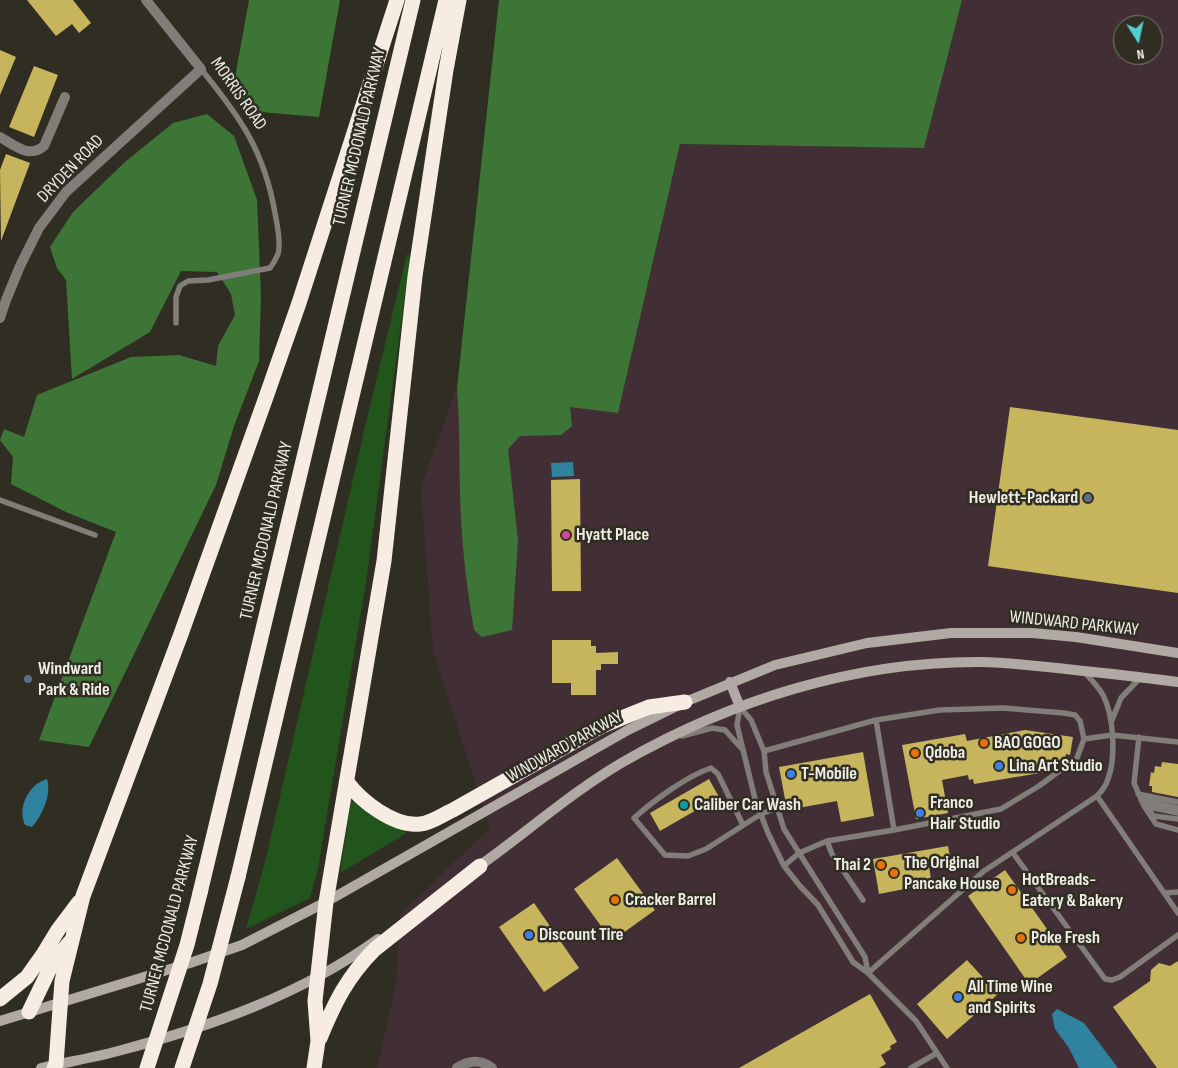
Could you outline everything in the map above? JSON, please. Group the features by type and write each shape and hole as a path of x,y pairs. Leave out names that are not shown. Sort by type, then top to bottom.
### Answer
{"highway":[{"path":"50,1067 62,981 83,896 181,634 299,303 398,0"},
{"name":"TURNER MCDONALD PARKWAY","path":"147,1068 187,945 200,893 412,0"},
{"path":"182,1068 210,984 238,877 446,0"},
{"path":"314,1068 318,1041 315,1001 326,902 384,561 415,276 446,70 459,0"},
{"path":"347,782 354,791 378,810 397,820 419,824 431,821 453,810 602,726 649,707 685,702"},
{"path":"318,1041 341,990 361,964 375,949 480,866"},
{"path":"0,999 26,977 83,896"},
{"path":"29,1012 52,962 73,938"}],"main road":[{"name":"WINDWARD PARKWAY","path":"0,1021 190,963 242,945 326,902 628,730 730,682 775,665 867,643 951,633 1032,632 1178,652"},
{"path":"50,1067 117,1052 228,1018 299,986 371,944 480,866 582,788 623,762 688,728 740,707 839,677 894,668 942,663 1017,663 1178,682"},
{"path":"730,682 740,707"}],"street":[{"name":"MORRIS ROAD","path":"146,0 201,69"},
{"name":"DRYDEN ROAD","path":"0,318 20,266 39,228 66,192 201,69"},
{"path":"0,137 22,149 31,152 38,151 44,146 65,97"},
{"path":"457,1068 472,1061 479,1061 492,1068"}],"lane":[{"name":"MORRIS ROAD","path":"176,323 176,297 180,286 188,281 208,280 270,268 278,254 277,225 272,193 262,162 248,132 233,108 201,69"},
{"path":"0,500 95,535"},
{"path":"868,973 984,871 1097,796 1108,780 1110,770 1111,722 1104,697 1084,671"},
{"path":"1111,722 1121,698 1142,677"},
{"path":"740,707 751,720 764,751 766,772 784,828 865,957 868,973"},
{"path":"740,707 737,725 755,799 784,866 818,905 853,962 868,973 916,1020 947,1068"},
{"path":"764,751 876,720 940,710 1003,708 1064,712 1075,715 1080,721 1084,739 1077,758 1039,786 1001,809 827,841 799,853 784,866"},
{"path":"876,720 894,830"},
{"path":"623,762 682,736 712,728 725,730 744,751"},
{"path":"1084,739 1112,735 1178,742"},
{"path":"1139,737 1134,783 1144,806 1156,824 1178,830"},
{"path":"743,825 718,774 711,768 670,790 634,818 665,855 688,856 706,849 761,814 777,808"},
{"path":"1097,796 1178,913"},
{"path":"1140,797 1178,802"},
{"path":"1140,797 1178,808"},
{"path":"1144,806 1178,813"},
{"path":"1144,806 1154,816 1178,819"},
{"path":"827,841 832,854 863,900"},
{"path":"1013,853 1105,979 1112,980 1120,977 1178,934"},
{"path":"1165,893 1178,892"},
{"path":"911,1068 937,1053"}],"shaded area":[{"path":"962,0 1178,0 1178,1068 377,1068 396,985 400,914 490,828 433,650 421,487 457,388 618,413 680,144 924,148"}],"green space":[{"path":"249,0 340,0 319,117 249,111 234,83"},
{"path":"499,0 962,0 924,148 680,144 618,413 570,407 572,426 561,435 520,436 508,449 518,540 512,630 482,637 474,630 464,561 457,388"},
{"path":"207,114 234,136 257,200 261,296 259,361 234,426 216,485 89,747 39,740 116,532 68,513 11,484 13,457 0,440 4,429 24,437 37,395 131,357 179,355 216,366 218,346 235,315 231,294 217,272 181,271 150,332 72,379 66,280 57,268 50,247 73,212 125,162 173,123"},
{"path":"407,254 410,257 366,582 318,868 310,898 246,929 264,866 368,414"},
{"path":"351,801 407,831 340,873"}],"water":[{"path":"573,462 574,476 552,477 551,463"},
{"path":"47,779 47,798 42,811 32,827 25,825 23,811 26,797 35,786"},
{"path":"1057,1009 1084,1023 1118,1068 1079,1068 1069,1048 1055,1029 1052,1014"}],"building":[{"path":"27,0 73,0 91,23 79,33 72,24 56,36"},
{"path":"0,50 16,57 0,95"},
{"path":"34,66 58,75 34,137 9,127"},
{"path":"6,154 30,163 1,241 0,170"},
{"name":"Hewlett-Packard","path":"1010,407 1178,430 1178,593 988,566"},
{"name":"Hyatt Place","path":"580,479 581,591 552,591 551,480"},
{"path":"552,640 591,640 591,646 596,646 596,653 618,652 618,664 601,664 601,670 596,670 596,695 571,695 571,683 552,683"},
{"path":"1025,730 1073,737 1070,755 1066,754 1065,759 1046,772 974,784 973,779 969,780 968,775 942,780 948,813 916,819 902,745 965,734 967,741"},
{"path":"863,752 874,816 841,822 837,801 787,810 779,767"},
{"path":"1162,762 1178,764 1178,797 1152,792 1152,786 1149,786 1151,772 1154,773 1155,766 1161,767"},
{"name":"Caliber Car Wash","path":"709,779 719,797 660,831 650,813"},
{"path":"948,846 951,862 929,866 931,879 919,882 920,886 879,894 873,859"},
{"name":"Cracker Barrel","path":"617,858 655,910 612,941 574,889"},
{"path":"1005,870 1067,957 1029,984 968,896"},
{"path":"534,903 579,968 544,992 499,927"},
{"path":"967,960 998,994 947,1039 917,1004"},
{"path":"1178,961 1178,1068 1157,1068 1113,1007 1150,981 1151,970 1159,963 1170,966"},
{"path":"870,994 897,1042 890,1046 891,1049 881,1055 886,1064 879,1068 739,1068"}],"place":[{"name":"Hewlett-Packard","path":"1088,498"},
{"name":"Hyatt Place","path":"566,535"},
{"name":"Windward Park & Ride","path":"28,679"},
{"name":"BAO GOGO","path":"984,743"},
{"name":"Qdoba","path":"915,753"},
{"name":"Lina Art Studio","path":"999,766"},
{"name":"T-Mobile","path":"791,774"},
{"name":"Caliber Car Wash","path":"684,805"},
{"name":"Franco Hair Studio","path":"920,813"},
{"name":"Thai 2","path":"881,865"},
{"name":"The Original Pancake House","path":"894,873"},
{"name":"HotBreads- Eatery & Bakery","path":"1012,890"},
{"name":"Cracker Barrel","path":"615,900"},
{"name":"Discount Tire","path":"529,935"},
{"name":"Poke Fresh","path":"1021,938"},
{"name":"All Time Wine and Spirits","path":"958,997"}]}
